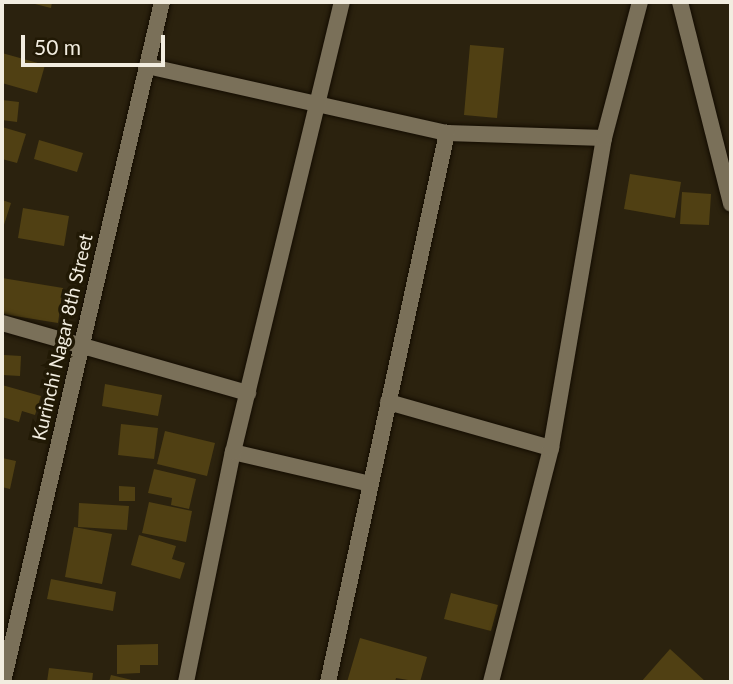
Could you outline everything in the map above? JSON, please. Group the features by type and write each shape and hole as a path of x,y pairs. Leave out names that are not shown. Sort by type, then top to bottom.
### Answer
{"street":[{"name":"Kurinchi Nagar 8th Street","path":"3,682 162,2"},
{"path":"186,682 233,452 342,2"},
{"path":"491,682 551,448 604,138 639,2"},
{"path":"680,2 731,205"},
{"path":"147,66 447,133 604,138"},
{"path":"328,682 447,133"},
{"path":"2,323 81,349 247,393"},
{"path":"388,402 551,448"},
{"path":"233,452 370,484"}],"building":[{"path":"27,2 52,2 51,8"},
{"path":"470,45 504,48 497,118 464,115"},
{"path":"2,53 45,65 37,93 2,83"},
{"path":"2,100 19,102 17,122 2,120"},
{"path":"2,127 26,134 17,163 2,159"},
{"path":"39,140 83,153 77,172 34,159"},
{"path":"630,174 681,182 675,218 624,209"},
{"path":"682,192 711,194 709,225 680,224"},
{"path":"2,200 11,203 2,231"},
{"path":"23,208 69,216 64,246 18,238"},
{"path":"2,278 63,288 58,323 2,314"},
{"path":"4,355 21,356 20,376 3,375"},
{"path":"105,384 162,395 158,416 102,406"},
{"path":"2,385 41,396 35,415 22,411 19,422 2,417"},
{"path":"121,424 158,428 154,459 118,455"},
{"path":"165,431 215,443 207,476 157,464"},
{"path":"2,458 16,461 10,489 2,487"},
{"path":"154,469 196,479 189,509 171,505 172,498 148,493"},
{"path":"119,486 135,487 135,501 119,501"},
{"path":"149,502 192,511 186,542 142,533"},
{"path":"79,503 129,506 127,530 78,527"},
{"path":"74,527 112,534 102,584 65,577"},
{"path":"139,535 176,546 172,559 185,563 180,579 131,565"},
{"path":"51,579 116,592 113,611 47,599"},
{"path":"451,593 498,605 491,631 444,619"},
{"path":"360,638 427,657 420,682 396,678 395,682 347,682"},
{"path":"158,644 158,665 140,665 140,673 117,674 117,645"},
{"path":"670,649 706,682 641,682"},
{"path":"49,668 93,673 92,682 47,682"},
{"path":"111,675 136,681 136,682 109,682"}]}
